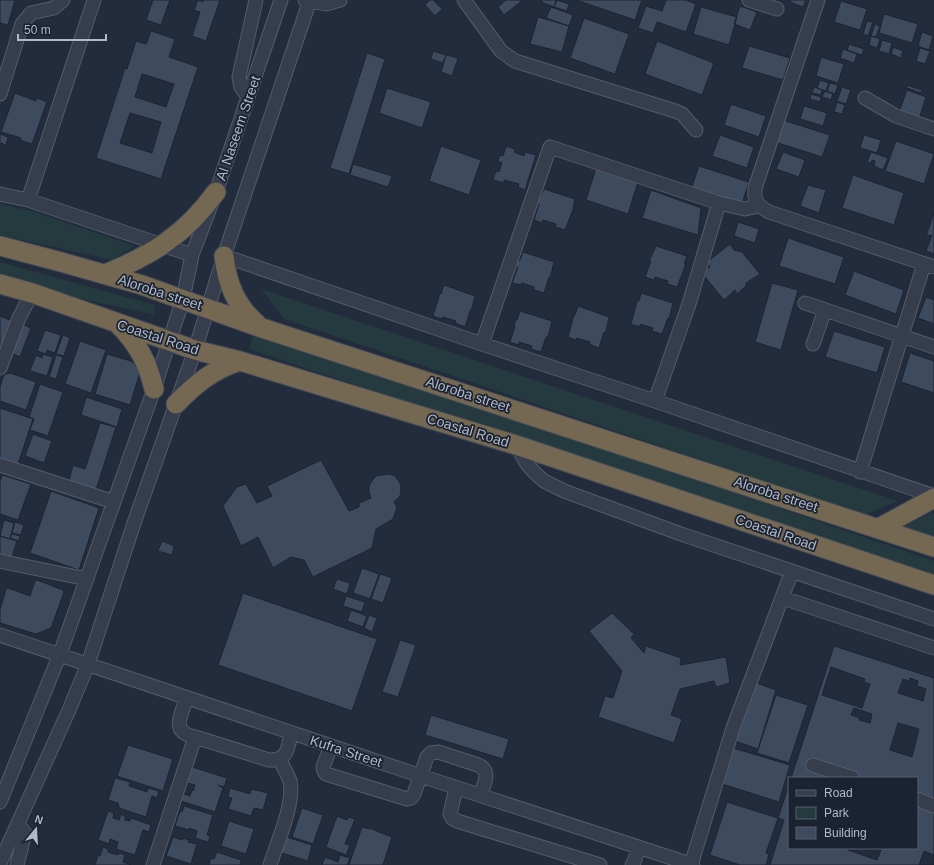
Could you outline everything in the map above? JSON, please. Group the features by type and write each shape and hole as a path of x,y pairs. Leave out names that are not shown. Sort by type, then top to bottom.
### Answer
{"highway":[{"path":"105,274 162,246 188,226 203,210 216,192"},
{"name":"Aloroba street","path":"0,246 105,274 183,299 262,328 934,547"},
{"path":"224,256 226,273 238,304 249,317 262,328"},
{"name":"Coastal Road","path":"0,284 32,293 195,350 240,361 516,444 934,585"},
{"path":"118,324 138,346 146,360 154,389"},
{"path":"176,404 200,381 229,364 240,361"},
{"path":"879,528 934,497"}],"street":[{"path":"0,94 22,24 31,13 54,8 63,0"},
{"path":"248,97 241,87 239,77 256,0"},
{"name":"Al Naseem Street","path":"2,796 60,654 154,389 183,299 192,255 216,192 281,0"},
{"path":"308,0 326,4 340,0"},
{"name":"Al Naseem Street","path":"0,863 88,664 134,523 195,350 224,256 308,0"},
{"path":"464,0 501,51 515,61 675,111 682,114 696,130"},
{"path":"750,0 777,9"},
{"path":"818,0 755,188 754,198 759,206 769,212 929,266 901,337 860,472"},
{"path":"28,200 93,1"},
{"path":"865,98 896,116 934,128"},
{"path":"482,344 550,147 719,203 745,209 759,206"},
{"path":"0,194 28,200 192,255"},
{"path":"655,401 689,304 719,203"},
{"path":"224,256 655,401 934,497"},
{"path":"0,368 19,318 32,293"},
{"path":"805,303 934,347"},
{"path":"813,344 825,310"},
{"path":"516,444 527,464 535,473 544,481 564,491 681,534 934,619"},
{"path":"0,464 114,502"},
{"path":"0,561 87,579"},
{"path":"691,865 733,728 792,572"},
{"path":"783,598 934,648"},
{"name":"Kufra Street","path":"0,634 291,733 691,865"},
{"path":"187,698 179,725 184,733 195,737 269,760 278,759 286,752 291,733"},
{"path":"153,865 195,737"},
{"path":"331,746 324,767 326,774 407,799 411,798 414,794 427,757 431,753 438,752 483,768 486,776 480,795"},
{"path":"270,865 289,808 291,795 290,782 286,770 278,759"},
{"path":"813,765 850,777"},
{"path":"456,788 450,814 457,822 600,865"},
{"path":"918,799 934,806"},
{"path":"17,865 24,833 18,824"},
{"path":"632,865 639,847"}],"green space":[{"path":"0,204 32,211 134,246 112,260 0,235"},
{"path":"0,262 154,305 155,315 0,281"},
{"path":"261,289 898,501 864,515 284,319"},
{"path":"253,336 594,446 934,561 934,579 249,349"},
{"path":"931,513 934,514 934,537 903,527"}],"building":[{"path":"0,0 15,0 8,25 0,23"},
{"path":"153,0 170,0 161,25 146,20"},
{"path":"198,0 203,2 203,0 220,0 206,41 192,36 200,12 194,10"},
{"path":"430,0 433,0 442,9 435,16 425,5"},
{"path":"506,0 523,0 504,15 498,7"},
{"path":"542,0 556,0 554,7 541,2"},
{"path":"557,0 569,4 567,11 554,7"},
{"path":"576,0 642,0 635,20"},
{"path":"666,0 686,0 696,4 686,32 657,22 653,33 638,28 646,6 662,11"},
{"path":"791,0 806,0 803,7 790,2"},
{"path":"841,1 867,9 860,30 834,22"},
{"path":"740,6 757,12 750,30 734,24"},
{"path":"551,7 573,15 569,26 546,18"},
{"path":"701,7 737,17 729,45 693,34"},
{"path":"884,14 918,24 912,43 879,33"},
{"path":"538,17 569,26 562,52 530,44"},
{"path":"584,18 629,34 615,74 570,58"},
{"path":"867,21 873,22 868,36 863,34"},
{"path":"875,24 880,26 876,37 871,36"},
{"path":"151,31 175,39 169,57 198,67 161,179 96,158 125,68 127,69 136,41 146,44","holes":["142,74 174,84 166,107 135,97","130,113 161,122 152,153 120,143"]},
{"path":"922,32 933,36 929,50 918,46"},
{"path":"871,36 880,39 877,48 869,45"},
{"path":"882,40 892,43 889,54 879,51"},
{"path":"657,41 714,63 702,95 645,74"},
{"path":"849,44 864,49 862,55 847,50"},
{"path":"749,46 790,58 783,80 742,68"},
{"path":"893,47 903,51 901,58 891,54"},
{"path":"920,48 930,51 925,64 916,61"},
{"path":"843,49 857,54 854,63 840,58"},
{"path":"433,51 446,55 443,63 431,59"},
{"path":"367,53 385,59 349,174 330,168"},
{"path":"446,55 458,58 452,76 441,72"},
{"path":"821,57 844,64 838,83 816,76"},
{"path":"820,80 829,83 826,91 817,88"},
{"path":"830,83 838,85 835,94 827,91"},
{"path":"907,85 922,90 921,93 907,88"},
{"path":"814,87 822,90 821,95 812,93"},
{"path":"842,87 851,90 846,104 837,101"},
{"path":"387,88 431,102 422,128 379,113"},
{"path":"907,90 926,97 919,119 899,112"},
{"path":"825,91 833,94 831,100 822,97"},
{"path":"15,93 36,101 37,98 47,102 32,144 20,140 21,138 1,132"},
{"path":"811,94 821,97 820,102 810,99"},
{"path":"837,102 845,105 842,114 834,112"},
{"path":"731,104 766,116 759,137 724,125"},
{"path":"804,106 827,113 823,126 800,119"},
{"path":"783,120 830,135 822,157 775,142"},
{"path":"0,134 8,137 6,145 0,143"},
{"path":"720,135 754,147 747,168 712,156"},
{"path":"864,135 881,140 877,153 860,148"},
{"path":"896,141 934,154 924,184 885,171"},
{"path":"441,146 481,160 469,195 429,181"},
{"path":"506,146 515,149 514,152 524,156 525,152 536,155 525,190 518,187 519,184 504,180 504,183 493,180 496,171 499,172 502,163 498,161 500,155 503,156"},
{"path":"783,152 805,160 799,177 776,169"},
{"path":"871,152 888,158 883,170 874,166 875,161 872,160 871,163 867,162"},
{"path":"353,164 392,176 388,187 350,175"},
{"path":"699,166 749,182 741,206 691,189"},
{"path":"596,168 638,182 628,214 586,200"},
{"path":"853,175 904,193 894,225 842,208"},
{"path":"808,185 826,190 819,213 800,206"},
{"path":"544,189 575,199 574,207 565,230 555,227 556,224 543,220 542,223 534,220 539,204 537,204"},
{"path":"651,190 701,208 698,235 642,218"},
{"path":"934,213 934,254 926,251 932,235 926,236"},
{"path":"738,222 759,229 755,243 734,236"},
{"path":"788,238 844,257 835,284 779,266"},
{"path":"730,244 734,250 742,252 760,274 746,283 746,286 737,294 735,290 724,300 705,277 706,269 710,267 707,262"},
{"path":"656,246 687,256 684,264 686,264 677,287 667,284 668,281 655,277 654,280 645,277 651,261 649,261"},
{"path":"523,252 554,262 544,293 534,290 534,287 522,283 521,285 512,283 518,267 516,267 518,260 520,260"},
{"path":"854,271 904,290 896,314 845,295"},
{"path":"772,283 798,290 781,350 755,342"},
{"path":"444,285 475,296 465,327 455,323 456,321 433,316"},
{"path":"641,293 673,303 669,319 668,318 662,334 652,331 653,328 640,324 640,327 631,324 637,301 639,301"},
{"path":"926,297 934,300 934,324 918,318"},
{"path":"578,306 609,317 606,332 604,332 599,348 589,344 590,342 568,337"},
{"path":"520,311 552,321 548,337 546,337 541,352 531,349 532,346 519,342 519,345 510,342 516,319 517,320"},
{"path":"0,316 15,322 0,362"},
{"path":"19,323 31,328 20,357 14,354 12,360 6,358"},
{"path":"45,330 61,335 55,353 47,350 46,354 37,351"},
{"path":"834,331 885,347 877,373 825,357"},
{"path":"63,335 70,338 64,356 56,354"},
{"path":"80,341 106,350 91,393 65,384"},
{"path":"910,353 934,361 934,393 901,382"},
{"path":"43,354 53,357 47,376 30,371 36,355 42,358"},
{"path":"107,354 131,361 136,365 140,372 130,405 95,394"},
{"path":"56,355 63,357 56,379 49,377"},
{"path":"10,373 36,382 26,410 0,401 0,387 3,377"},
{"path":"40,384 63,392 48,436 30,430 34,419 29,417"},
{"path":"86,397 122,409 117,427 81,415"},
{"path":"0,408 33,419 17,467 0,461"},
{"path":"100,423 116,427 95,493 68,484 73,465 85,469"},
{"path":"33,434 52,441 44,463 25,456"},
{"path":"321,460 349,511 359,507 359,503 371,498 369,487 376,476 389,474 395,476 400,483 401,490 400,496 394,502 397,507 393,519 376,529 372,548 313,577 304,560 291,557 273,568 258,537 241,546 223,506 237,487 246,484 257,503 272,496 267,486"},
{"path":"2,475 31,484 18,520 0,514 0,482"},
{"path":"51,491 99,508 79,570 30,553"},
{"path":"4,520 14,523 10,539 0,536"},
{"path":"15,522 24,525 21,535 12,533"},
{"path":"12,534 20,536 19,541 10,538"},
{"path":"0,536 17,541 11,560 0,556"},
{"path":"162,541 174,546 172,555 158,551"},
{"path":"362,568 379,574 370,599 353,593"},
{"path":"380,574 392,578 383,603 371,599"},
{"path":"337,579 350,583 347,594 333,589"},
{"path":"37,580 63,590 64,592 51,628 36,634 0,623 0,610 6,589 8,588 30,596 35,581"},
{"path":"243,593 377,639 352,711 218,665"},
{"path":"346,596 365,602 362,612 343,606"},
{"path":"351,610 367,616 363,627 347,621"},
{"path":"612,613 634,634 631,638 644,653 646,646 681,658 680,665 726,657 730,683 716,687 714,681 680,689 671,715 682,719 674,743 598,717 605,696 613,698 622,671 589,631"},
{"path":"369,615 377,618 372,632 364,628"},
{"path":"400,640 416,645 398,697 382,692"},
{"path":"834,646 934,678 934,865 770,865 784,820 778,818 788,788 788,849 918,849 918,777 791,777"},
{"path":"831,667 865,679 864,682 870,684 862,708 822,695"},
{"path":"910,678 918,681 917,686 926,689 923,701 898,693 903,679 909,681"},
{"path":"754,682 776,690 758,749 735,741"},
{"path":"776,695 808,705 789,763 757,753"},
{"path":"854,708 872,714 870,723 859,720 860,718 851,715"},
{"path":"431,715 509,739 503,759 425,735"},
{"path":"898,723 919,729 912,757 890,750"},
{"path":"128,745 173,759 163,791 117,776"},
{"path":"733,748 790,765 779,802 722,784"},
{"path":"192,767 227,778 224,787 218,785 223,788 215,812 181,801 184,794 190,796 195,785 187,783"},
{"path":"115,778 130,782 129,786 147,792 148,788 159,791 157,798 152,796 146,817 119,808 118,803 108,800"},
{"path":"230,788 250,794 251,789 268,793 263,810 254,808 251,816 228,809 232,798 228,797"},
{"path":"727,802 778,818 766,853 769,854 766,865 740,865 710,855"},
{"path":"184,806 213,815 207,835 210,836 208,842 195,838 197,831 175,826 180,811 182,812"},
{"path":"302,808 323,815 313,844 292,837"},
{"path":"108,811 114,813 113,818 119,820 121,814 125,816 125,820 130,821 131,818 151,825 149,832 143,830 135,855 116,849 118,842 110,839 109,844 98,840"},
{"path":"337,816 347,820 348,817 355,819 345,844 350,845 346,855 326,847"},
{"path":"229,821 254,829 246,854 221,846"},
{"path":"362,827 373,829 392,837 383,865 349,865"},
{"path":"283,836 312,845 308,861 278,852"},
{"path":"173,837 182,840 183,838 189,840 188,842 197,844 191,864 166,856"},
{"path":"103,847 108,849 108,852 118,855 119,853 125,855 123,862 131,865 95,865 98,855 100,856"},
{"path":"878,849 881,850 877,860 848,850"},
{"path":"924,851 934,855 934,865 919,865"},
{"path":"217,852 241,860 240,865 209,865 211,858 214,859"},
{"path":"340,855 350,858 347,865 322,865 325,857 338,862"}]}
